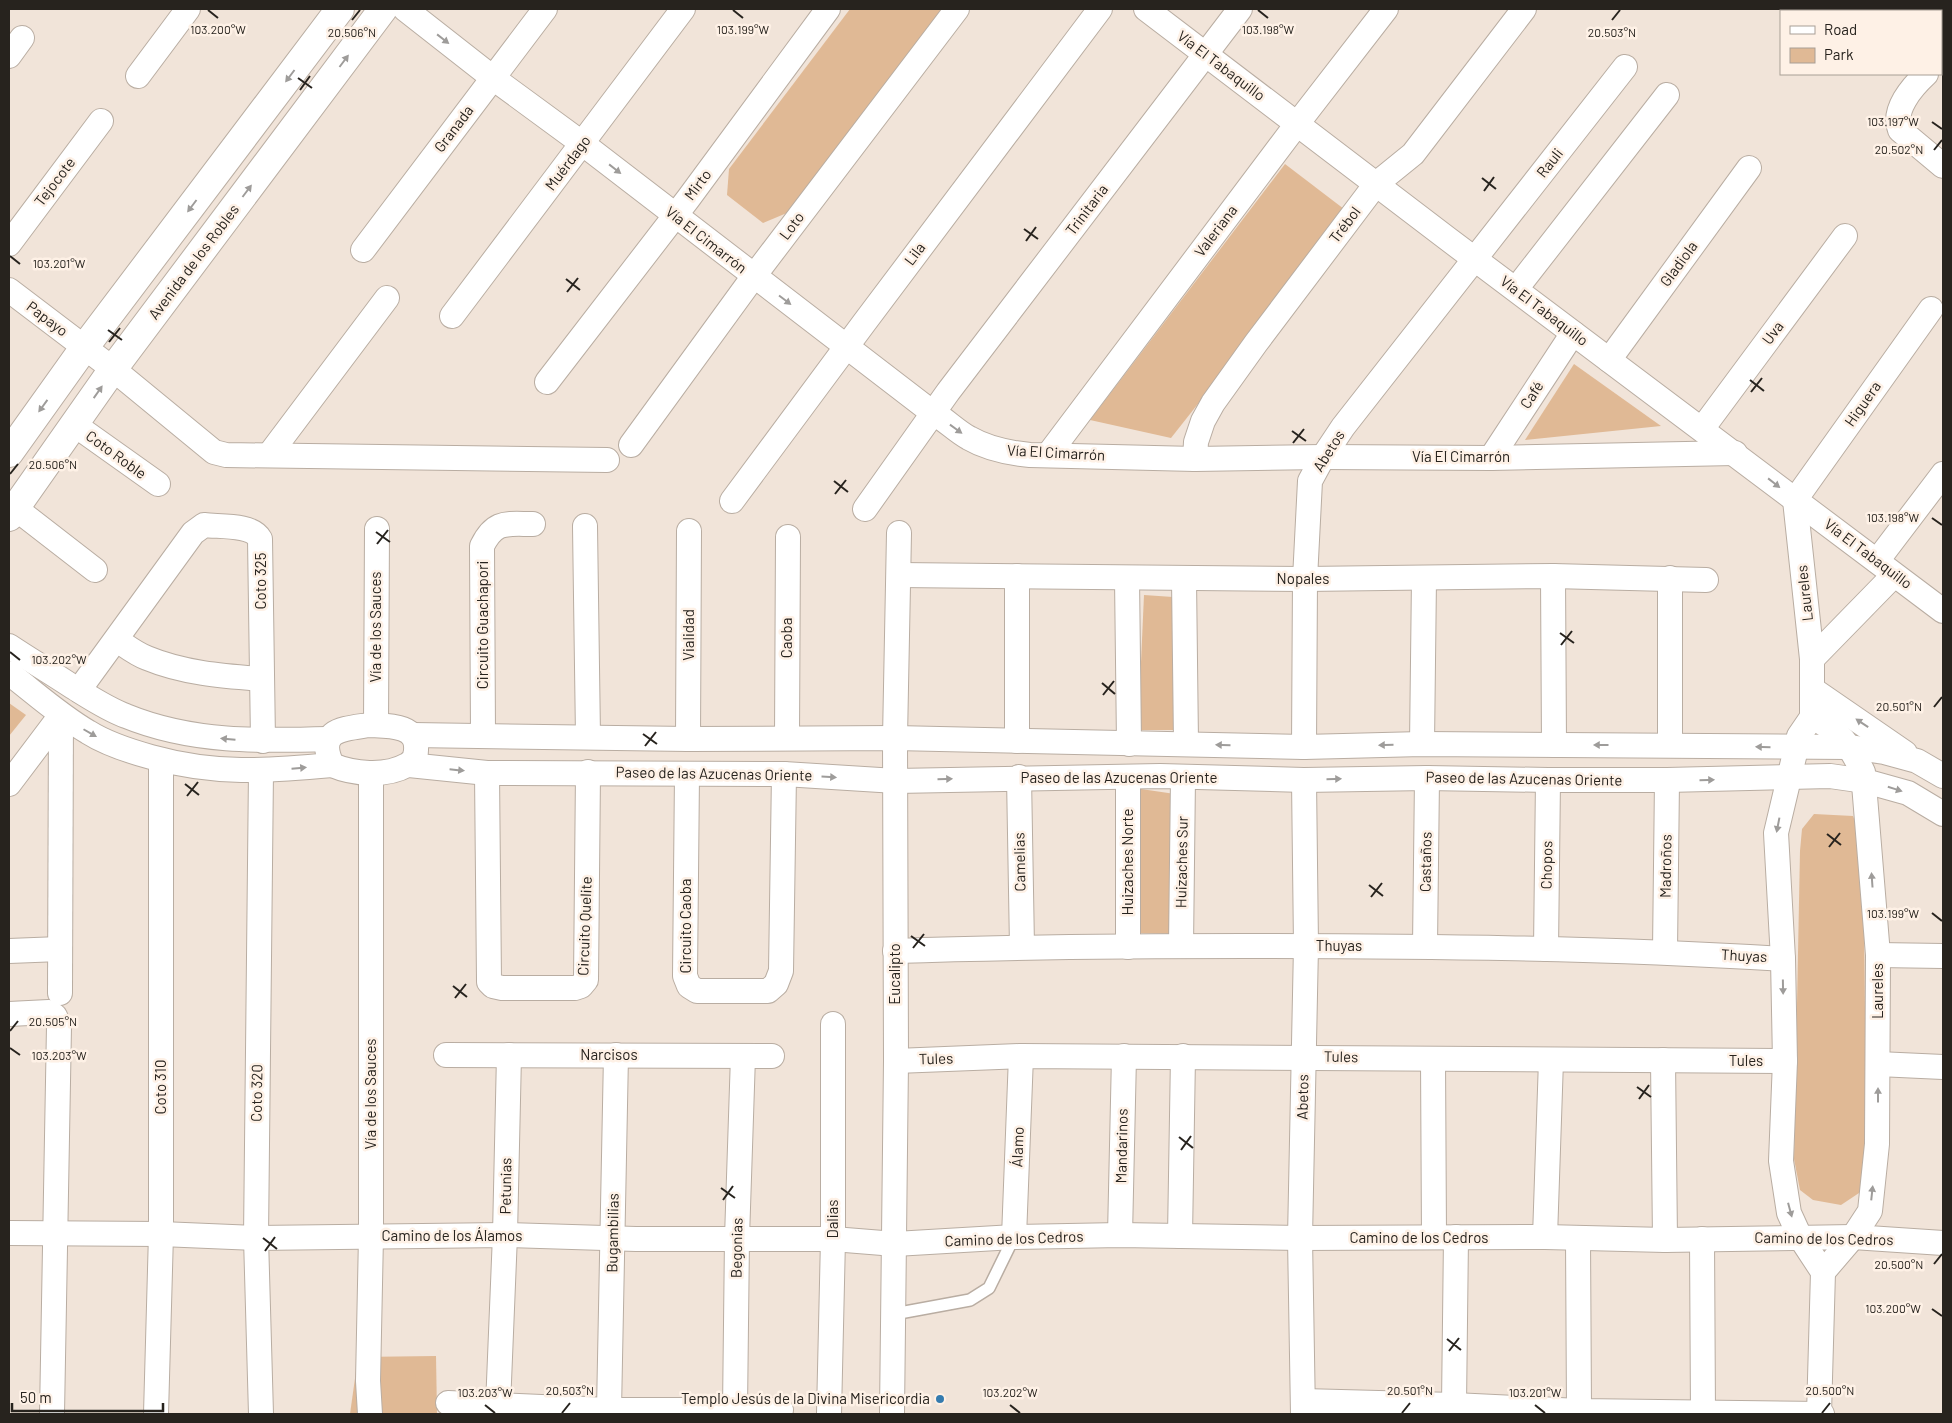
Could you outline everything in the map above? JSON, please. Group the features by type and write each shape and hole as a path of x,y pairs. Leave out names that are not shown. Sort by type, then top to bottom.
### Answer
{"street":[{"path":"138,76 188,9"},
{"path":"9,453 84,348 340,9"},
{"name":"Avenida de los Robles","path":"12,513 113,369 383,9"},
{"name":"Vía El Cimarrón","path":"405,9 933,412 968,438 988,447 1009,453 1195,459 1322,457 1490,458 1735,453"},
{"name":"Granada","path":"363,250 545,9"},
{"name":"Muérdago","path":"452,316 683,9"},
{"name":"Mirto","path":"547,382 828,9"},
{"name":"Loto","path":"631,445 754,276 957,9"},
{"name":"Lila","path":"732,502 1100,9"},
{"name":"Vía El Tabaquillo","path":"1146,9 1943,611"},
{"name":"Trinitaria","path":"865,509 933,412 1240,9"},
{"name":"Valeriana","path":"1048,455 1386,9"},
{"name":"Trébol","path":"1195,459 1196,442 1214,403 1376,184 1413,154 1524,9"},
{"name":"Rauli","path":"1476,259 1625,66"},
{"path":"1911,79 1897,123 1900,130 1943,166"},
{"path":"1516,289 1667,95"},
{"name":"Tejocote","path":"9,244 101,121"},
{"name":"Gladiola","path":"1609,360 1749,168"},
{"name":"Uva","path":"1702,429 1845,236"},
{"name":"Abetos","path":"1304,747 1304,579 1310,482 1322,457 1343,427 1476,259"},
{"name":"Papayo","path":"9,290 113,369 214,452 226,455 269,455 577,469 607,460"},
{"path":"269,455 387,298"},
{"name":"Higuera","path":"1795,500 1931,309"},
{"name":"Café","path":"1490,458 1573,333"},
{"name":"Coto Roble","path":"75,424 158,484"},
{"path":"1812,659 1885,568 1943,474"},
{"name":"Laureles","path":"1795,500 1812,659 1812,717 1840,736 1840,747 1863,772 1878,955 1877,1144 1870,1211 1853,1237 1823,1272"},
{"path":"12,513 95,570"},
{"name":"Circuito Guachapori","path":"484,735 482,546 488,535 496,527 506,524 532,524"},
{"name":"Coto 325","path":"79,690 193,533 204,525 248,529 255,532 260,539 263,741"},
{"path":"585,526 588,737"},
{"name":"Vía de los Sauces","path":"376,529 376,725"},
{"name":"Vialidad","path":"688,739 689,532"},
{"name":"Eucalipto","path":"892,1414 896,1061 895,738 899,533"},
{"name":"Caoba","path":"787,738 788,537"},
{"name":"Nopales","path":"899,575 1304,579 1553,576 1706,580"},
{"path":"1017,576 1017,742"},
{"path":"1553,576 1554,745"},
{"path":"1127,578 1129,744"},
{"path":"1184,578 1186,744"},
{"path":"1422,744 1424,578"},
{"path":"1670,578 1670,745"},
{"path":"117,640 145,657 175,668 210,674 261,679"},
{"path":"9,646 95,702 127,717 197,735 227,740 329,739"},
{"path":"9,673 62,715 113,745 161,760 217,770 261,771 332,765 327,750 329,739 339,729 376,725 401,727 413,735 688,739 895,738 1304,747 1422,744 1840,747 1884,752 1917,761"},
{"path":"1812,689 1917,761 1943,776"},
{"path":"9,784 62,715"},
{"path":"60,993 62,715"},
{"path":"113,745 127,717"},
{"path":"1303,1408 1454,1405 1579,1412 1820,1414 1823,1272 1800,1237 1790,1213 1781,1161 1785,1061 1783,959 1776,833 1799,736 1812,717"},
{"path":"408,765 416,756 417,745 413,735"},
{"name":"Coto 310","path":"156,1414 161,1234 161,760"},
{"name":"Paseo de las Azucenas Oriente","path":"332,765 353,772 371,773 408,765 487,773 784,774 896,781 1128,776 1304,780 1427,778 1666,780 1830,776 1865,781 1908,793 1943,814"},
{"name":"Coto 320","path":"261,771 256,1238 261,1414"},
{"name":"Circuito Quelite","path":"487,773 489,982 493,986 502,988 575,988 581,986 586,980 588,772"},
{"name":"Vía de los Sauces","path":"370,1414 368,1381 371,1236 371,773"},
{"name":"Circuito Caoba","path":"687,774 685,976 689,986 697,991 768,991 776,984 781,971 784,774"},
{"name":"Huizaches Norte","path":"1128,776 1128,946"},
{"name":"Camelias","path":"1019,777 1022,947"},
{"name":"Huizaches Sur","path":"1181,946 1183,777"},
{"name":"Castaños","path":"1425,946 1427,778"},
{"name":"Abetos","path":"1303,1408 1300,1238 1306,946 1304,780"},
{"name":"Chopos","path":"1546,949 1548,780"},
{"name":"Madroños","path":"1665,951 1666,780"},
{"name":"Thuyas","path":"895,950 1128,946 1425,946 1665,951 1783,959"},
{"path":"9,951 60,949"},
{"path":"1878,955 1943,956"},
{"path":"9,1014 49,1012 55,1016 60,1026 52,1414"},
{"name":"Dalias","path":"829,1414 833,1239 833,1024"},
{"name":"Narcisos","path":"446,1055 772,1056"},
{"name":"Petunias","path":"498,1406 505,1235 509,1055"},
{"name":"Bugambilias","path":"609,1410 616,1055"},
{"name":"Begonias","path":"735,1410 737,1238 743,1056"},
{"name":"Tules","path":"896,1061 1021,1056 1785,1061"},
{"name":"Álamo","path":"1014,1237 1021,1056"},
{"name":"Mandarinos","path":"1120,1235 1124,1056"},
{"path":"1180,1236 1183,1056"},
{"path":"1433,1059 1454,1405"},
{"path":"1545,1238 1551,1060"},
{"path":"1662,1060 1665,1240"},
{"path":"1878,1064 1943,1067"},
{"name":"Camino de los Álamos","path":"9,1233 161,1234 256,1238 505,1235 613,1238 833,1239 895,1244"},
{"name":"Camino de los Cedros","path":"895,1244 1014,1237 1120,1235 1665,1240 1853,1237 1943,1243"},
{"path":"1578,1238 1579,1412"},
{"path":"1702,1239 1703,1414"},
{"path":"448,1402 498,1406 609,1410 781,1410"}],"lane":[{"path":"894,1314 970,1300 989,1288 1014,1237"}],"green space":[{"path":"850,9 946,9 794,210 763,223 727,195 729,169"},
{"path":"1285,164 1344,209 1265,319 1171,438 1090,420"},
{"path":"1574,364 1661,426 1525,440"},
{"path":"1144,595 1173,597 1173,730 1138,730"},
{"path":"9,703 26,715 9,736"},
{"path":"1141,789 1175,794 1171,934 1139,933"},
{"path":"1814,814 1853,816 1863,843 1867,1173 1862,1191 1841,1205 1813,1200 1800,1190 1794,1159 1800,851 1802,829"},
{"path":"436,1356 437,1414 350,1414 358,1357"}],"place":[{"name":"Templo Jesús de la Divina Misericordia","path":"940,1399"}]}
